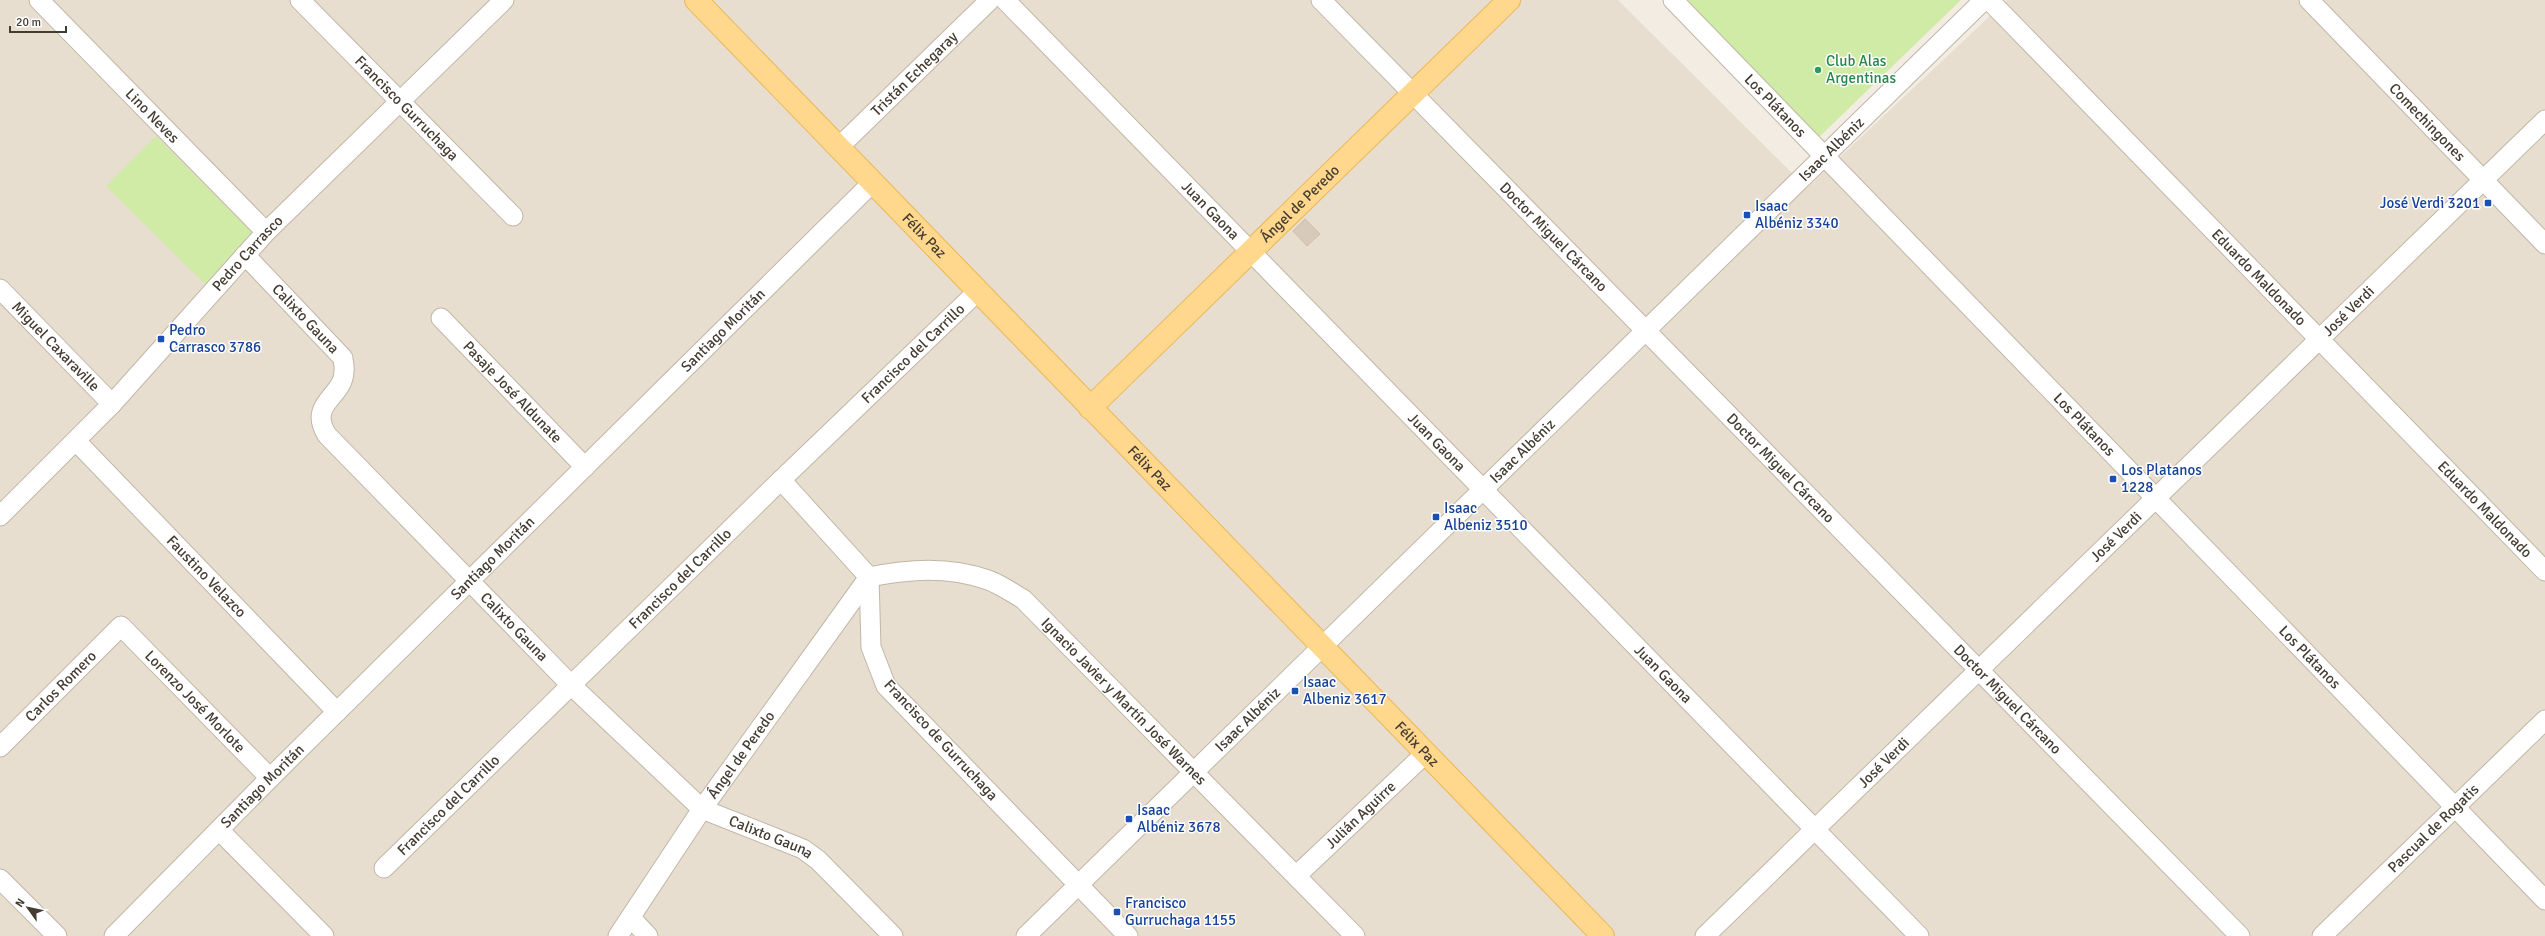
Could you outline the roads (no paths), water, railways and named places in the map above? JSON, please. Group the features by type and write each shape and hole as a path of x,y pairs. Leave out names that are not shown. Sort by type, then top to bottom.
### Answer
{"main road":[{"name":"Félix Paz","path":"696,0 1603,936"},
{"name":"Ángel de Peredo","path":"1090,408 1509,0"}],"street":[{"name":"Lino Neves","path":"39,0 266,232"},
{"name":"Francisco Gurruchaga","path":"300,0 513,216"},
{"name":"Pedro Carrasco","path":"0,516 112,404 266,232 504,0"},
{"name":"Tristán Echegaray","path":"838,146 990,0"},
{"name":"Juan Gaona","path":"1005,0 1919,936"},
{"name":"Doctor Miguel Cárcano","path":"1321,0 1644,331 1980,670 2240,936"},
{"name":"Los Plátanos","path":"1673,0 2455,809 2545,900"},
{"name":"Isaac Albéniz","path":"1026,936 1823,155 1984,0"},
{"name":"Eduardo Maldonado","path":"1989,0 2545,571"},
{"name":"Comechingones","path":"2309,0 2545,244"},
{"name":"José Verdi","path":"1705,936 2545,120"},
{"name":"Santiago Moritán","path":"114,936 270,778 873,182"},
{"name":"Calixto Gauna","path":"245,255 343,358 345,372 340,383 322,407 322,426 327,435 572,686 702,809 717,817 788,841 803,849 818,860 893,936"},
{"name":"Miguel Caxaraville","path":"0,289 112,404"},
{"name":"Francisco del Carrillo","path":"384,868 572,686 781,480 978,291"},
{"name":"Pasaje José Aldunate","path":"440,318 585,467"},
{"name":"Faustino Velazco","path":"76,441 337,712"},
{"path":"781,480 869,577"},
{"name":"Ignacio Javier y Martín José Warnes","path":"869,577 927,569 961,572 990,580 1023,599 1355,936"},
{"name":"Ángel de Peredo","path":"618,936 702,809 869,577"},
{"name":"Francisco de Gurruchaga","path":"869,577 871,647 886,686 1128,936"},
{"name":"Carlos Romero","path":"0,747 121,626"},
{"name":"Lorenzo José Morlote","path":"121,626 270,778"},
{"name":"Pascual de Rogatis","path":"2322,936 2455,809 2545,720"},
{"name":"Julián Aguirre","path":"1296,876 1426,753"},
{"path":"219,830 324,936"},
{"path":"0,879 57,936"},
{"path":"630,918 648,936"}],"place":[{"name":"Club Alas Argentinas","path":"1818,70"},
{"name":"José Verdi 3201","path":"2488,203"},
{"name":"Isaac Albéniz 3340","path":"1747,215"},
{"name":"Pedro Carrasco 3786","path":"161,339"},
{"name":"Los Platanos 1228","path":"2113,479"},
{"name":"Isaac Albeniz 3510","path":"1436,517"},
{"name":"Isaac Albeniz 3617","path":"1295,691"},
{"name":"Isaac Albéniz 3678","path":"1129,819"},
{"name":"Francisco Gurruchaga 1155","path":"1117,912"}]}
